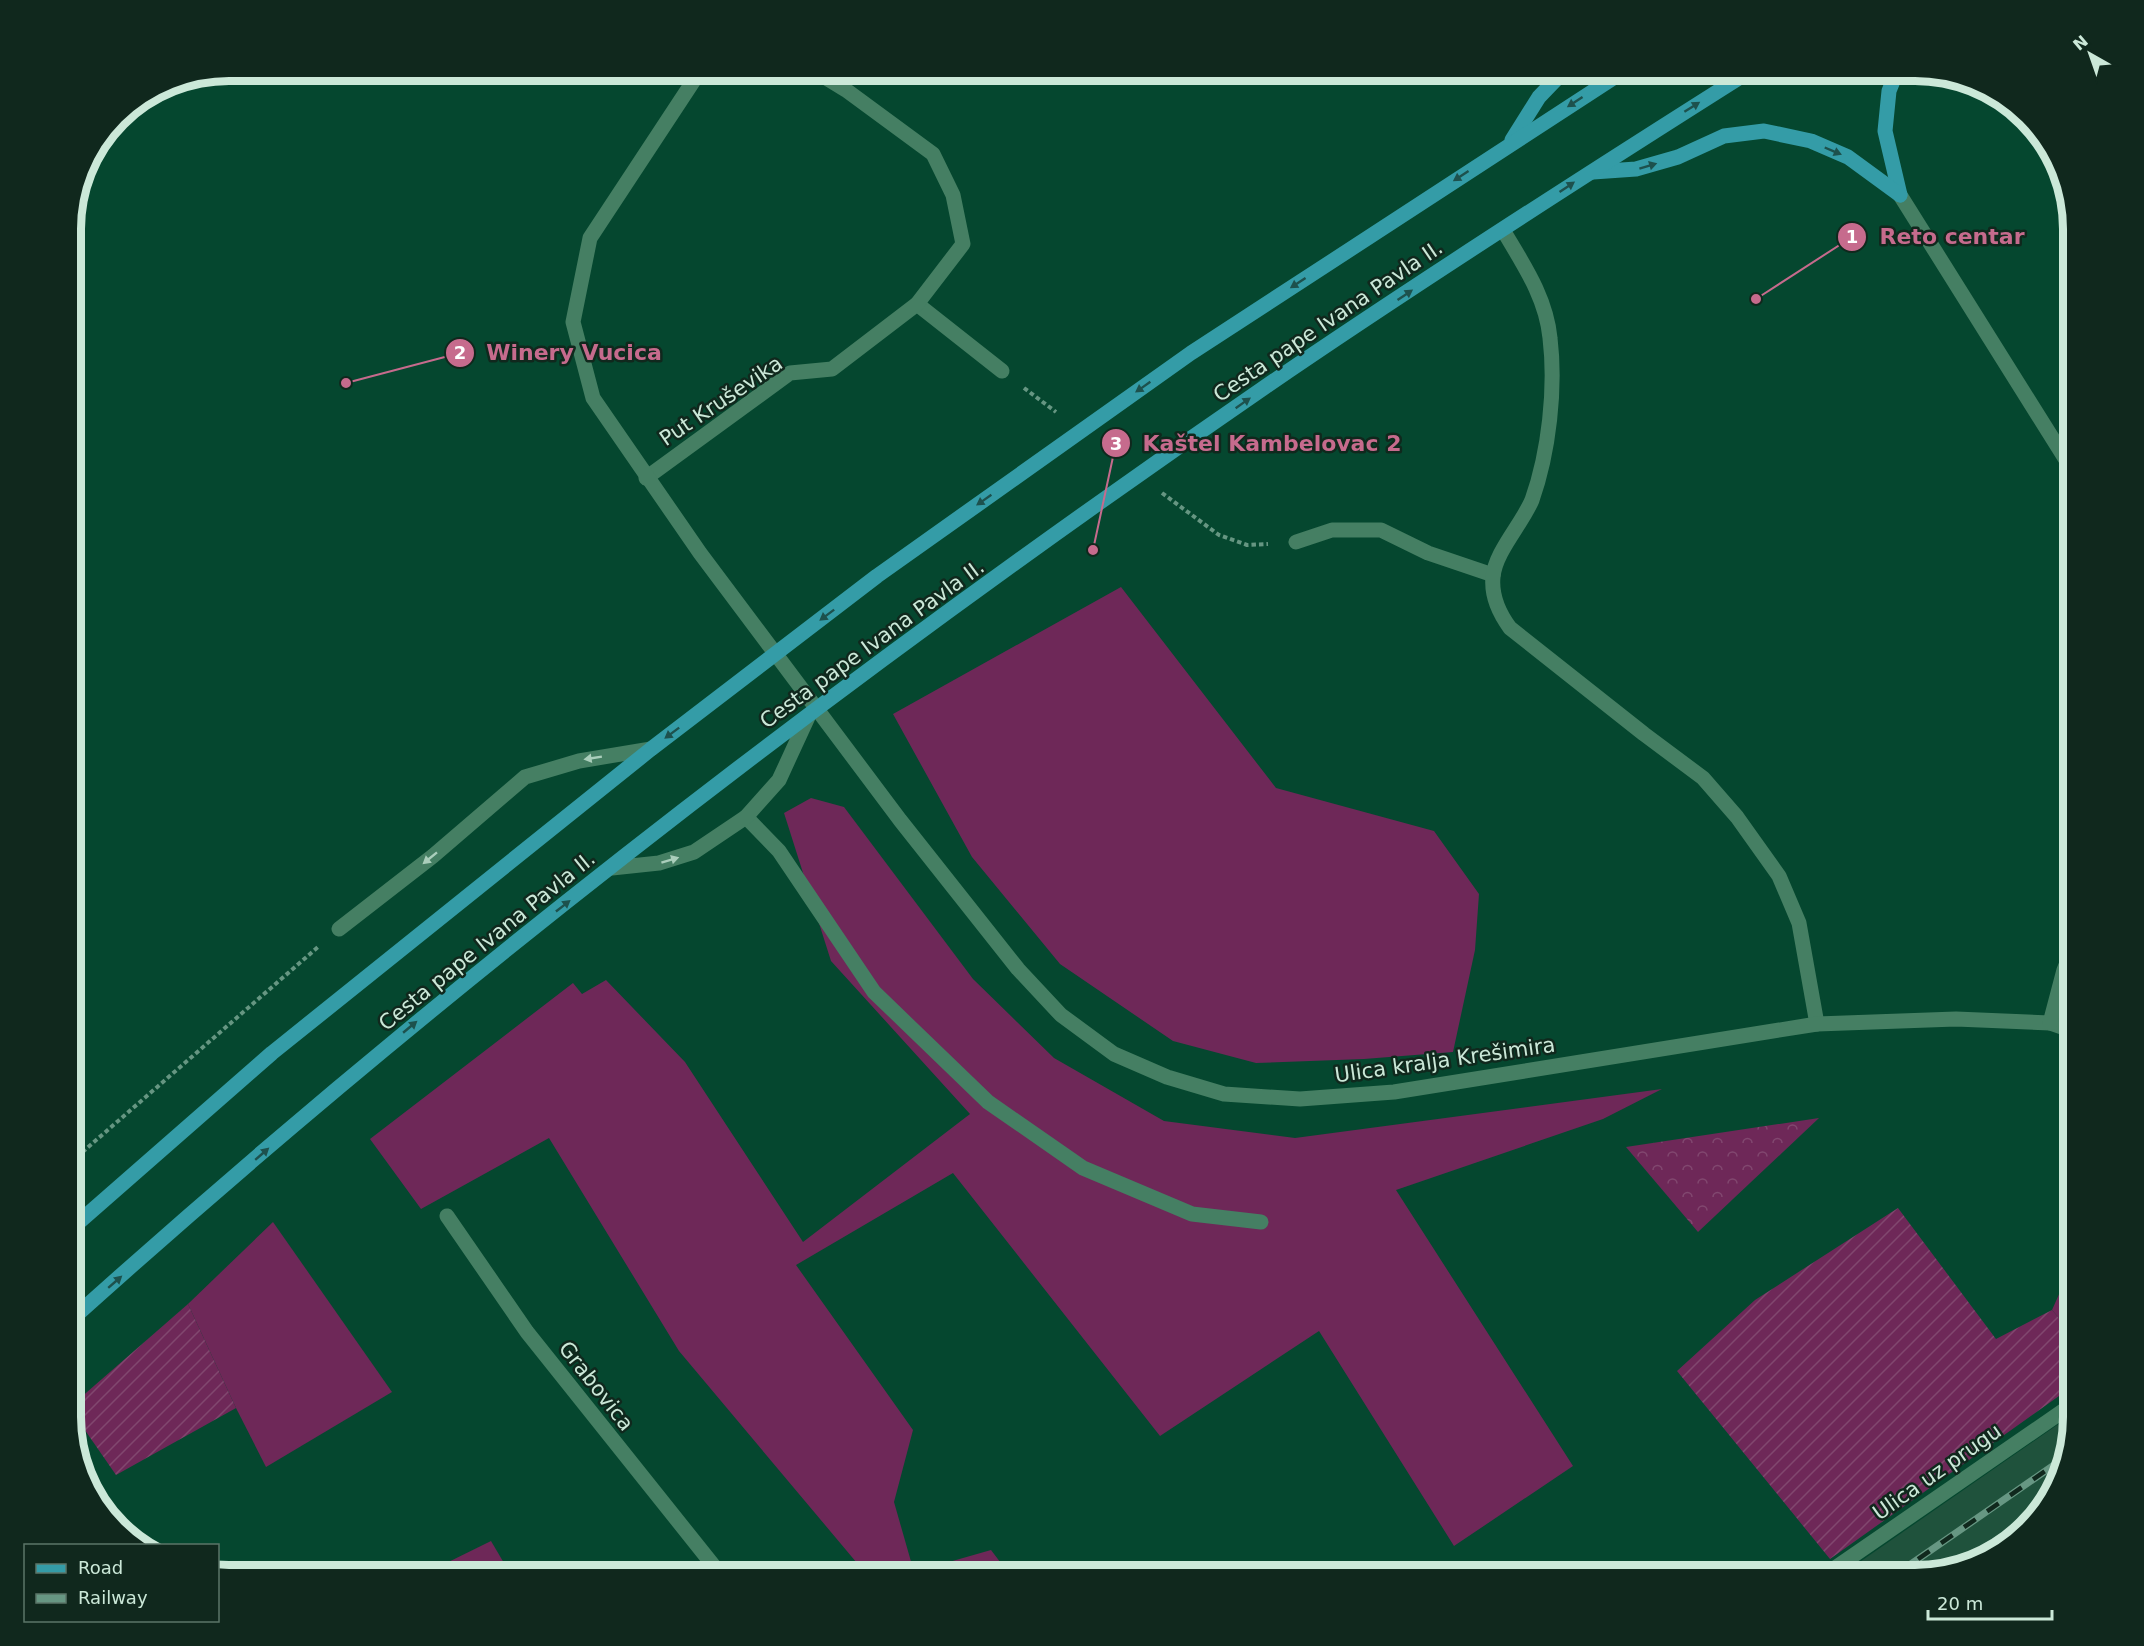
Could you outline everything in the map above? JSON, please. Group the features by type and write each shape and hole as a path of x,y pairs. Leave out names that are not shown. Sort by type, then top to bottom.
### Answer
{"main road":[{"path":"1510,144 1539,97 1554,81"},
{"path":"81,1220 272,1053 651,749 877,576 1191,353 1607,81"},
{"name":"Cesta pape Ivana Pavla II.","path":"81,1311 424,1016 612,868 940,618 1257,393 1590,172 1733,81"},
{"path":"1893,81 1889,91 1885,131 1900,195"},
{"path":"1590,172 1636,170 1678,157 1724,136 1764,131 1811,141 1848,157 1900,195"}],"street":[{"name":"Ulica kralja Krešimira","path":"693,81 590,238 573,322 593,398 646,478 700,553 900,820 1018,969 1061,1015 1114,1054 1167,1077 1224,1094 1300,1099 1394,1092 1817,1024 1956,1019 2050,1023 2063,1028"},
{"name":"Put Kruševika","path":"646,478 790,374 832,369 917,304 963,244 953,195 933,154 832,81"},
{"path":"1900,195 2063,455"},
{"path":"1503,230 1537,287 1550,336 1552,388 1546,447 1531,501 1499,557 1493,576 1493,593 1498,612 1510,628 1703,778 1737,817 1779,876 1798,923 1817,1024"},
{"path":"917,304 1002,370"},
{"path":"1296,542 1332,530 1381,530 1428,554 1493,576"},
{"path":"612,868 659,863 694,852 746,817 779,780 808,717"},
{"path":"339,928 433,856 525,777 579,761 651,749"},
{"path":"746,817 779,851 874,992 988,1102 1083,1168 1192,1214 1261,1222"},
{"path":"2050,1023 2063,974"},
{"name":"Grabovica","path":"447,1216 527,1332 713,1565"},
{"name":"Ulica uz prugu","path":"1840,1565 2063,1411"}],"path":[{"path":"1219,535 1247,545 1296,542"},
{"path":"81,1153 339,928"}],"shaded area":[{"path":"2063,1421 2058,1455 2048,1482 2038,1499 2018,1524 1978,1551 1953,1560 1915,1565 1855,1565"}],"green space":[{"path":"1121,587 1276,788 1434,831 1479,894 1475,950 1453,1052 1364,1059 1256,1063 1173,1041 1060,964 972,857 893,714"},
{"path":"811,798 844,807 973,979 1054,1058 1164,1121 1295,1138 1662,1089 1603,1119 1396,1190 1573,1466 1454,1546 1319,1331 1160,1436 953,1173 796,1265 913,1430 894,1502 912,1565 859,1565 679,1351 549,1138 421,1209 370,1139 573,983 582,994 606,980 685,1062 803,1242 970,1114 831,961 784,813"},
{"path":"1819,1118 1698,1232 1626,1147"},
{"path":"1898,1208 1996,1339 2052,1310 2063,1323 2063,1393 1830,1559 1677,1371 1755,1300"},
{"path":"273,1222 392,1392 266,1467 188,1304"},
{"path":"2063,1285 2063,1323 2052,1310"},
{"path":"188,1304 236,1408 116,1475 81,1424 81,1397"},
{"path":"491,1541 505,1565 442,1565"},
{"path":"991,1550 1002,1565 938,1565"}],"railway":[{"path":"1909,1565 2055,1464"}],"place":[{"name":"Reto centar","path":"1756,299"},
{"name":"Winery Vucica","path":"346,383"},
{"name":"Kaštel Kambelovac 2","path":"1093,550"}]}
